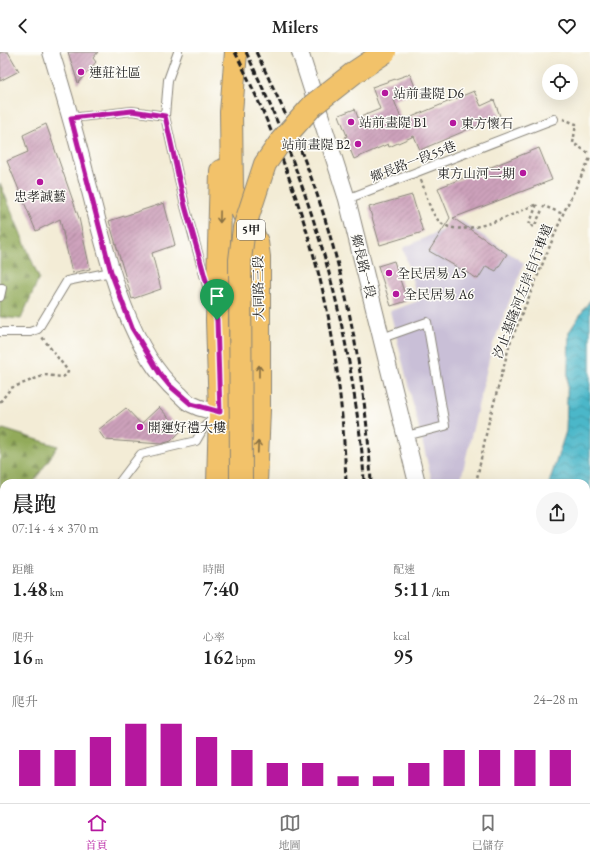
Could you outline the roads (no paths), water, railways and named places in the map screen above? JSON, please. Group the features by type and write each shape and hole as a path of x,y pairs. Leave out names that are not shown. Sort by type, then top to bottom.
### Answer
{"main road":[{"name":"5甲","path":"218,479 220,412 217,320 222,112 228,52"},
{"name":"大同路三段","path":"236,52 231,112 232,190 257,242 259,410 256,479"},
{"path":"232,479 231,259 240,205 256,161 283,124 307,98 334,74 366,52"},
{"path":"242,479 240,260 244,228 265,164 281,141 313,105 354,72 385,52"}],"street":[{"path":"51,52 71,118 111,272 132,328 160,374 169,385 191,404 220,412 259,410"},
{"name":"鄉長路一段","path":"300,52 347,199 416,479"}],"lane":[{"path":"178,52 168,80 165,116 185,206 217,320"},
{"path":"71,118 132,111 165,116"},
{"name":"鄉長路一段55巷","path":"347,199 554,119"},
{"path":"0,332 30,332 38,329 67,281 111,272"},
{"path":"0,288 2,288 0,296"},
{"path":"382,338 427,322 446,426 406,436"},
{"path":"122,479 141,454 196,441 204,427 220,412"}],"water":[{"path":"590,300 590,479 550,479 566,431 569,332"}],"railway":[{"path":"235,52 250,82 276,144 299,208 318,273 326,305 337,371 344,438 346,479"},
{"path":"246,52 297,172 324,253 335,295 352,380 361,444 364,479"},
{"path":"256,52 284,110 299,146 314,186 339,269 349,312 364,398 371,479"}],"place":[{"name":"連莊社區","path":"81,72"},
{"name":"站前畫隄 D6","path":"385,93"},
{"name":"站前畫隄 B1","path":"351,122"},
{"name":"東方懷石","path":"453,123"},
{"name":"站前畫隄 B2","path":"358,144"},
{"name":"東方山河二期","path":"523,173"},
{"name":"忠孝誠藝","path":"40,182"},
{"name":"全民居易 A5","path":"389,273"},
{"name":"全民居易 A6","path":"396,294"},
{"name":"開運好禮大樓","path":"140,427"}]}
